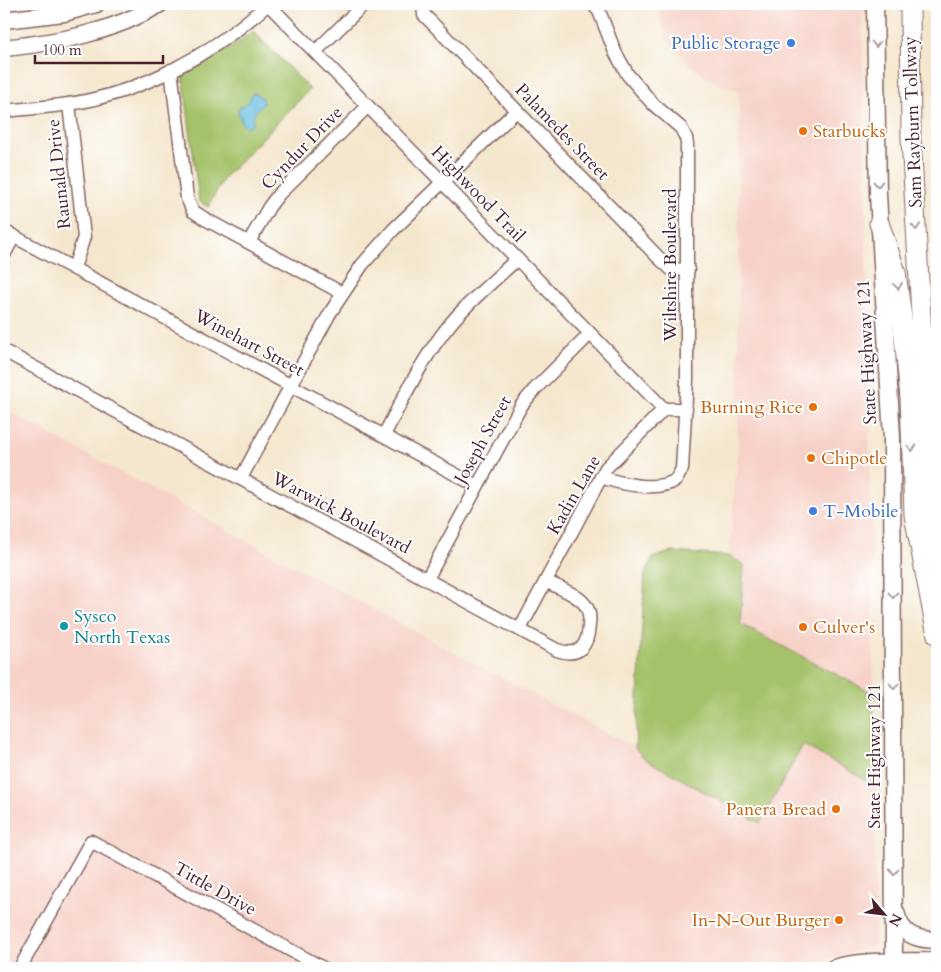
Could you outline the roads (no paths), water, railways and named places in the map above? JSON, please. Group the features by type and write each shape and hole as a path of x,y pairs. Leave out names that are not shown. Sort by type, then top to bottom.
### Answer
{"highway":[{"name":"Sam Rayburn Tollway","path":"910,4 910,138 937,600"},
{"path":"879,223 896,272 910,398 914,515 937,635"}],"main road":[{"path":"4,20 64,13 96,4"},
{"path":"4,48 85,36 125,22 160,4"},
{"name":"State Highway 121","path":"875,4 879,223 892,438 894,965"},
{"path":"894,903 898,924 908,934 922,940 937,940"},
{"path":"868,962 881,953 885,944 894,903"},
{"path":"834,968 848,964 868,962 894,965 937,961"}],"street":[{"path":"4,111 69,104 129,88 171,70 214,47 243,26 268,4"},
{"name":"Highwood Trail","path":"268,4 664,409"},
{"path":"316,51 364,4"},
{"name":"Palamedes Street","path":"423,4 424,15 671,270 688,270"},
{"name":"Wiltshire Boulevard","path":"593,4 628,75 652,104 681,128 686,138 688,270 686,409 681,472 676,480 663,485 622,484 601,476"},
{"path":"171,70 189,205 198,214 342,293"},
{"name":"Raunald Drive","path":"69,104 84,237 74,268"},
{"name":"Cyndur Drive","path":"249,242 265,212 278,195 367,107"},
{"path":"241,478 290,385 342,293 372,252 516,111"},
{"path":"4,255 9,234"},
{"name":"Winehart Street","path":"9,234 477,486"},
{"path":"384,435 419,369 439,338 457,316 516,259"},
{"name":"Joseph Street","path":"427,579 521,406 534,390 590,334"},
{"name":"Warwick Boulevard","path":"4,351 520,629 564,652 577,651 585,645 588,637 590,616 586,606 577,598 546,581"},
{"path":"664,409 686,409"},
{"name":"Kadin Lane","path":"520,629 601,476 611,462 664,409"},
{"name":"Tittle Drive","path":"20,968 91,841 323,968"}],"water":[{"path":"253,92 262,98 263,104 254,114 252,124 247,127 242,124 238,110 240,106 242,107 249,101"}],"place":[{"name":"Public Storage","path":"791,43"},
{"name":"Starbucks","path":"803,131"},
{"name":"Burning Rice","path":"813,407"},
{"name":"Chipotle","path":"811,458"},
{"name":"T-Mobile","path":"813,511"},
{"name":"Sysco North Texas","path":"64,626"},
{"name":"Culver's","path":"803,627"},
{"name":"Panera Bread","path":"836,809"},
{"name":"In-N-Out Burger","path":"839,920"}]}
